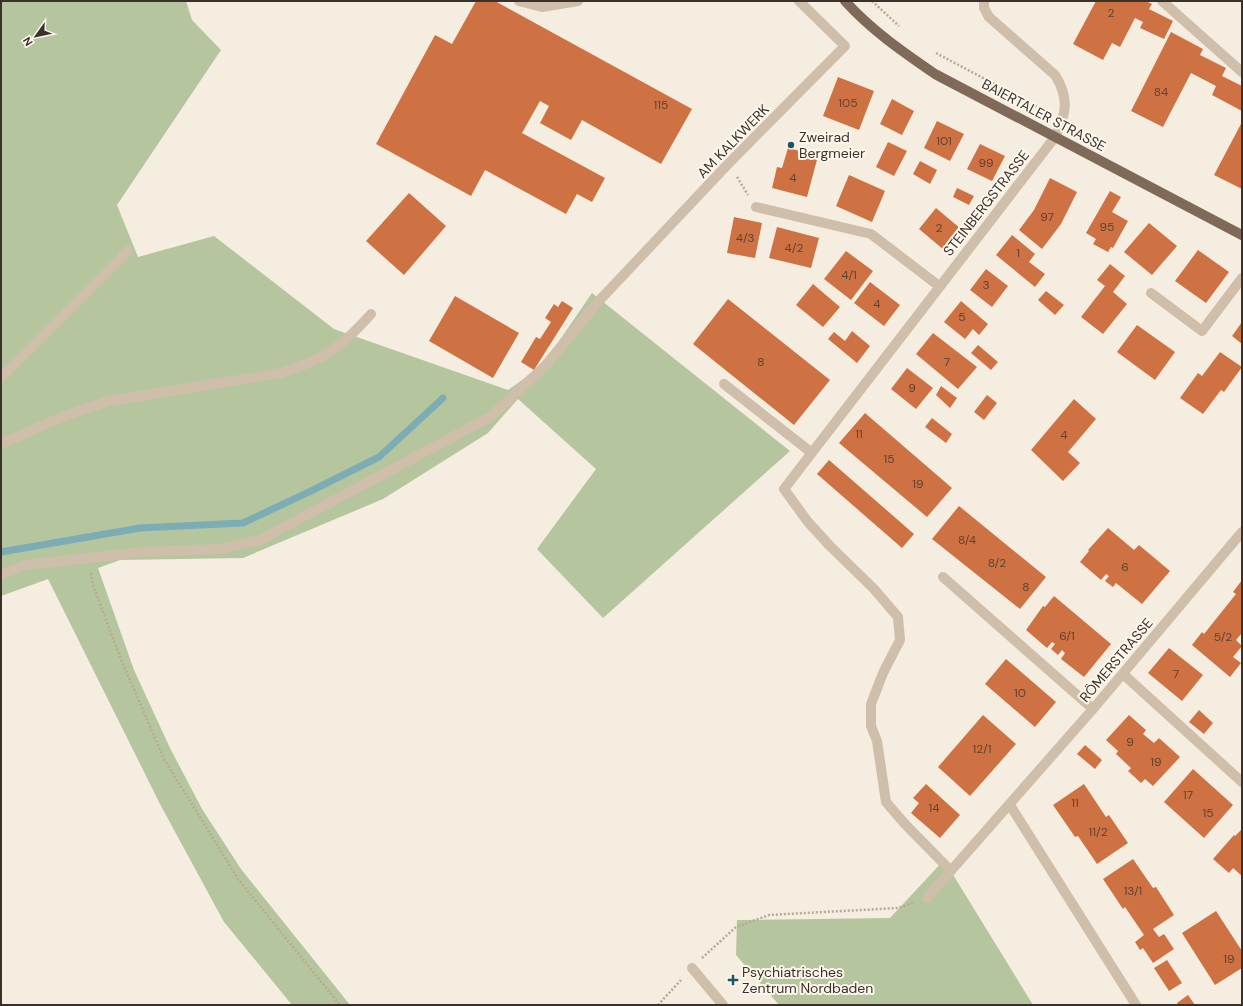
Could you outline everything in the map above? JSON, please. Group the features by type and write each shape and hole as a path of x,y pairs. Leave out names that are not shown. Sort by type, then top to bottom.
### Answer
{"main road":[{"name":"BAIERTALER STRASSE","path":"845,1 873,29 902,52 935,74 1242,234"}],"street":[{"path":"519,1 542,7 578,1"},
{"name":"AM KALKWERK","path":"1,575 25,565 144,552 222,549 260,540 490,417 545,366 597,303 728,164 846,46 799,1"},
{"path":"984,1 984,8 989,17 1054,75 1062,87 1064,101 1063,121"},
{"path":"1162,1 1242,72"},
{"name":"STEINBERGSTRASSE","path":"951,871 904,824 886,802 877,741 871,726 871,704 883,673 900,640 898,618 874,589 812,527 784,489 1055,137 1063,121"},
{"path":"756,207 871,234 939,286"},
{"path":"1,377 128,251"},
{"path":"1151,293 1202,331 1242,278"},
{"path":"1,444 62,417 109,401 281,373 307,365 335,349 351,337 371,314"},
{"path":"724,384 812,452"},
{"name":"RÖMERSTRASSE","path":"927,898 1094,709 1242,532"},
{"path":"943,577 1094,709"},
{"path":"1123,674 1242,782"},
{"path":"1010,805 1136,1005"},
{"path":"692,968 723,1005"}],"path":[{"path":"872,1 899,27"},
{"path":"930,50 1063,121"},
{"path":"728,164 756,207"},
{"path":"89,557 93,585 120,657 164,759 238,879 340,1005"},
{"path":"658,1005 692,968 736,927 769,915 898,908 927,898"}],"green space":[{"path":"1,1 186,1 192,20 221,50 117,205 138,257 214,236 334,329 508,390 542,366 592,293 790,451 603,618 537,549 596,469 518,399 488,433 383,499 243,558 120,560 98,568 134,670 170,748 202,809 241,869 350,1005 292,1005 224,922 161,806 48,579 1,596"},
{"path":"944,860 1033,1005 779,1005 736,955 737,920 890,918"}],"building":[{"path":"476,1 495,1 692,109 661,164 582,120 571,140 540,123 549,106 540,101 522,133 605,178 592,202 577,194 566,214 485,170 471,196 376,144 435,35 452,44"},
{"path":"1096,1 1146,1 1152,4 1149,9 1173,21 1164,39 1140,28 1143,22 1135,18 1120,47 1112,43 1103,60 1073,44"},
{"path":"1171,32 1203,49 1200,55 1226,68 1222,76 1242,86 1242,111 1212,95 1216,86 1191,73 1163,127 1131,111"},
{"path":"838,77 874,91 859,130 823,116"},
{"path":"892,99 914,111 902,135 880,124"},
{"path":"937,121 964,134 950,161 924,148"},
{"path":"1242,122 1242,189 1214,175"},
{"path":"888,142 907,151 894,176 876,167"},
{"path":"980,144 1005,156 992,181 967,169"},
{"path":"788,148 818,156 807,197 772,188 777,167 782,168"},
{"path":"920,161 937,170 930,184 913,174"},
{"path":"849,175 885,191 872,222 836,206"},
{"path":"1050,178 1077,192 1061,224 1042,249 1019,230 1034,210"},
{"path":"957,188 974,196 969,205 953,197"},
{"path":"1110,191 1121,197 1112,212 1128,221 1113,248 1111,247 1108,252 1093,244 1096,239 1086,233"},
{"path":"409,193 446,226 404,275 366,241"},
{"path":"936,208 961,229 944,250 919,229"},
{"path":"734,217 762,223 755,258 727,253"},
{"path":"1149,223 1177,246 1152,275 1124,252"},
{"path":"777,227 819,238 811,268 769,258"},
{"path":"1012,235 1035,254 1029,262 1045,274 1035,287 996,255"},
{"path":"1198,250 1229,272 1206,303 1175,281"},
{"path":"846,251 873,271 851,300 824,279"},
{"path":"1110,264 1125,276 1113,292 1127,304 1103,334 1081,317 1105,286 1097,280"},
{"path":"986,269 1008,286 992,307 970,290"},
{"path":"870,282 900,305 884,326 854,303"},
{"path":"813,284 840,307 823,327 796,305"},
{"path":"1046,291 1064,305 1055,315 1038,300"},
{"path":"455,296 519,333 493,378 429,341"},
{"path":"728,299 830,380 794,425 693,344"},
{"path":"562,301 573,308 534,370 521,362 536,337 540,339 551,322 545,318 554,304 558,307"},
{"path":"961,301 988,324 979,335 973,329 965,339 944,322"},
{"path":"1242,322 1242,344 1232,336"},
{"path":"1137,325 1175,352 1155,380 1117,352"},
{"path":"852,331 870,346 857,363 828,339 834,332 845,341"},
{"path":"933,333 977,367 958,389 916,354"},
{"path":"978,345 998,362 991,370 971,353"},
{"path":"1220,352 1242,367 1224,392 1221,390 1203,414 1180,398 1198,373 1202,376"},
{"path":"907,368 933,388 916,409 891,389"},
{"path":"941,386 957,398 950,408 936,395"},
{"path":"987,395 997,403 984,420 974,412"},
{"path":"1074,399 1096,419 1068,452 1080,463 1063,481 1031,450"},
{"path":"865,413 952,488 927,517 839,443"},
{"path":"932,418 952,434 946,443 925,427"},
{"path":"829,460 914,534 902,548 817,474"},
{"path":"959,506 1046,577 1020,609 932,539"},
{"path":"1108,528 1134,550 1139,545 1170,571 1142,604 1116,583 1113,587 1105,581 1109,576 1106,574 1101,580 1080,562 1089,551 1088,550"},
{"path":"1242,580 1242,633 1236,640 1242,646 1233,657 1241,663 1230,677 1192,645 1202,632 1204,634 1236,594 1233,592"},
{"path":"1054,596 1111,644 1084,677 1061,659 1065,653 1062,650 1058,655 1051,649 1055,644 1052,642 1047,648 1026,630 1043,606 1045,607"},
{"path":"1169,648 1203,675 1182,701 1148,673"},
{"path":"1006,659 1056,702 1035,727 985,684"},
{"path":"1199,710 1213,723 1204,734 1189,722"},
{"path":"983,715 1016,744 970,796 938,767"},
{"path":"1129,715 1146,730 1143,734 1154,743 1159,738 1180,757 1153,786 1145,779 1141,783 1128,771 1131,768 1116,754 1118,751 1106,740"},
{"path":"1085,745 1102,760 1095,769 1077,754"},
{"path":"1193,769 1233,805 1204,838 1164,802"},
{"path":"926,784 960,815 940,838 911,813 919,803 913,798"},
{"path":"1084,784 1106,817 1109,815 1128,843 1097,864 1078,836 1075,837 1053,805"},
{"path":"1242,829 1242,876 1233,868 1229,873 1213,859 1234,835 1235,836"},
{"path":"1133,859 1153,888 1156,887 1174,915 1153,929 1159,937 1164,934 1174,949 1153,963 1143,948 1140,950 1135,942 1144,935 1125,907 1123,909 1103,879"},
{"path":"1216,911 1242,951 1242,968 1215,985 1182,933"},
{"path":"1167,960 1182,983 1169,991 1154,968"},
{"path":"1188,995 1195,1005 1178,1005 1177,1003"}],"waterway":[{"path":"1,552 140,528 243,523 379,457 443,398"}],"place":[{"name":"Zweirad Bergmeier","path":"791,145"},
{"name":"Psychiatrisches Zentrum Nordbaden","path":"733,980"}]}
